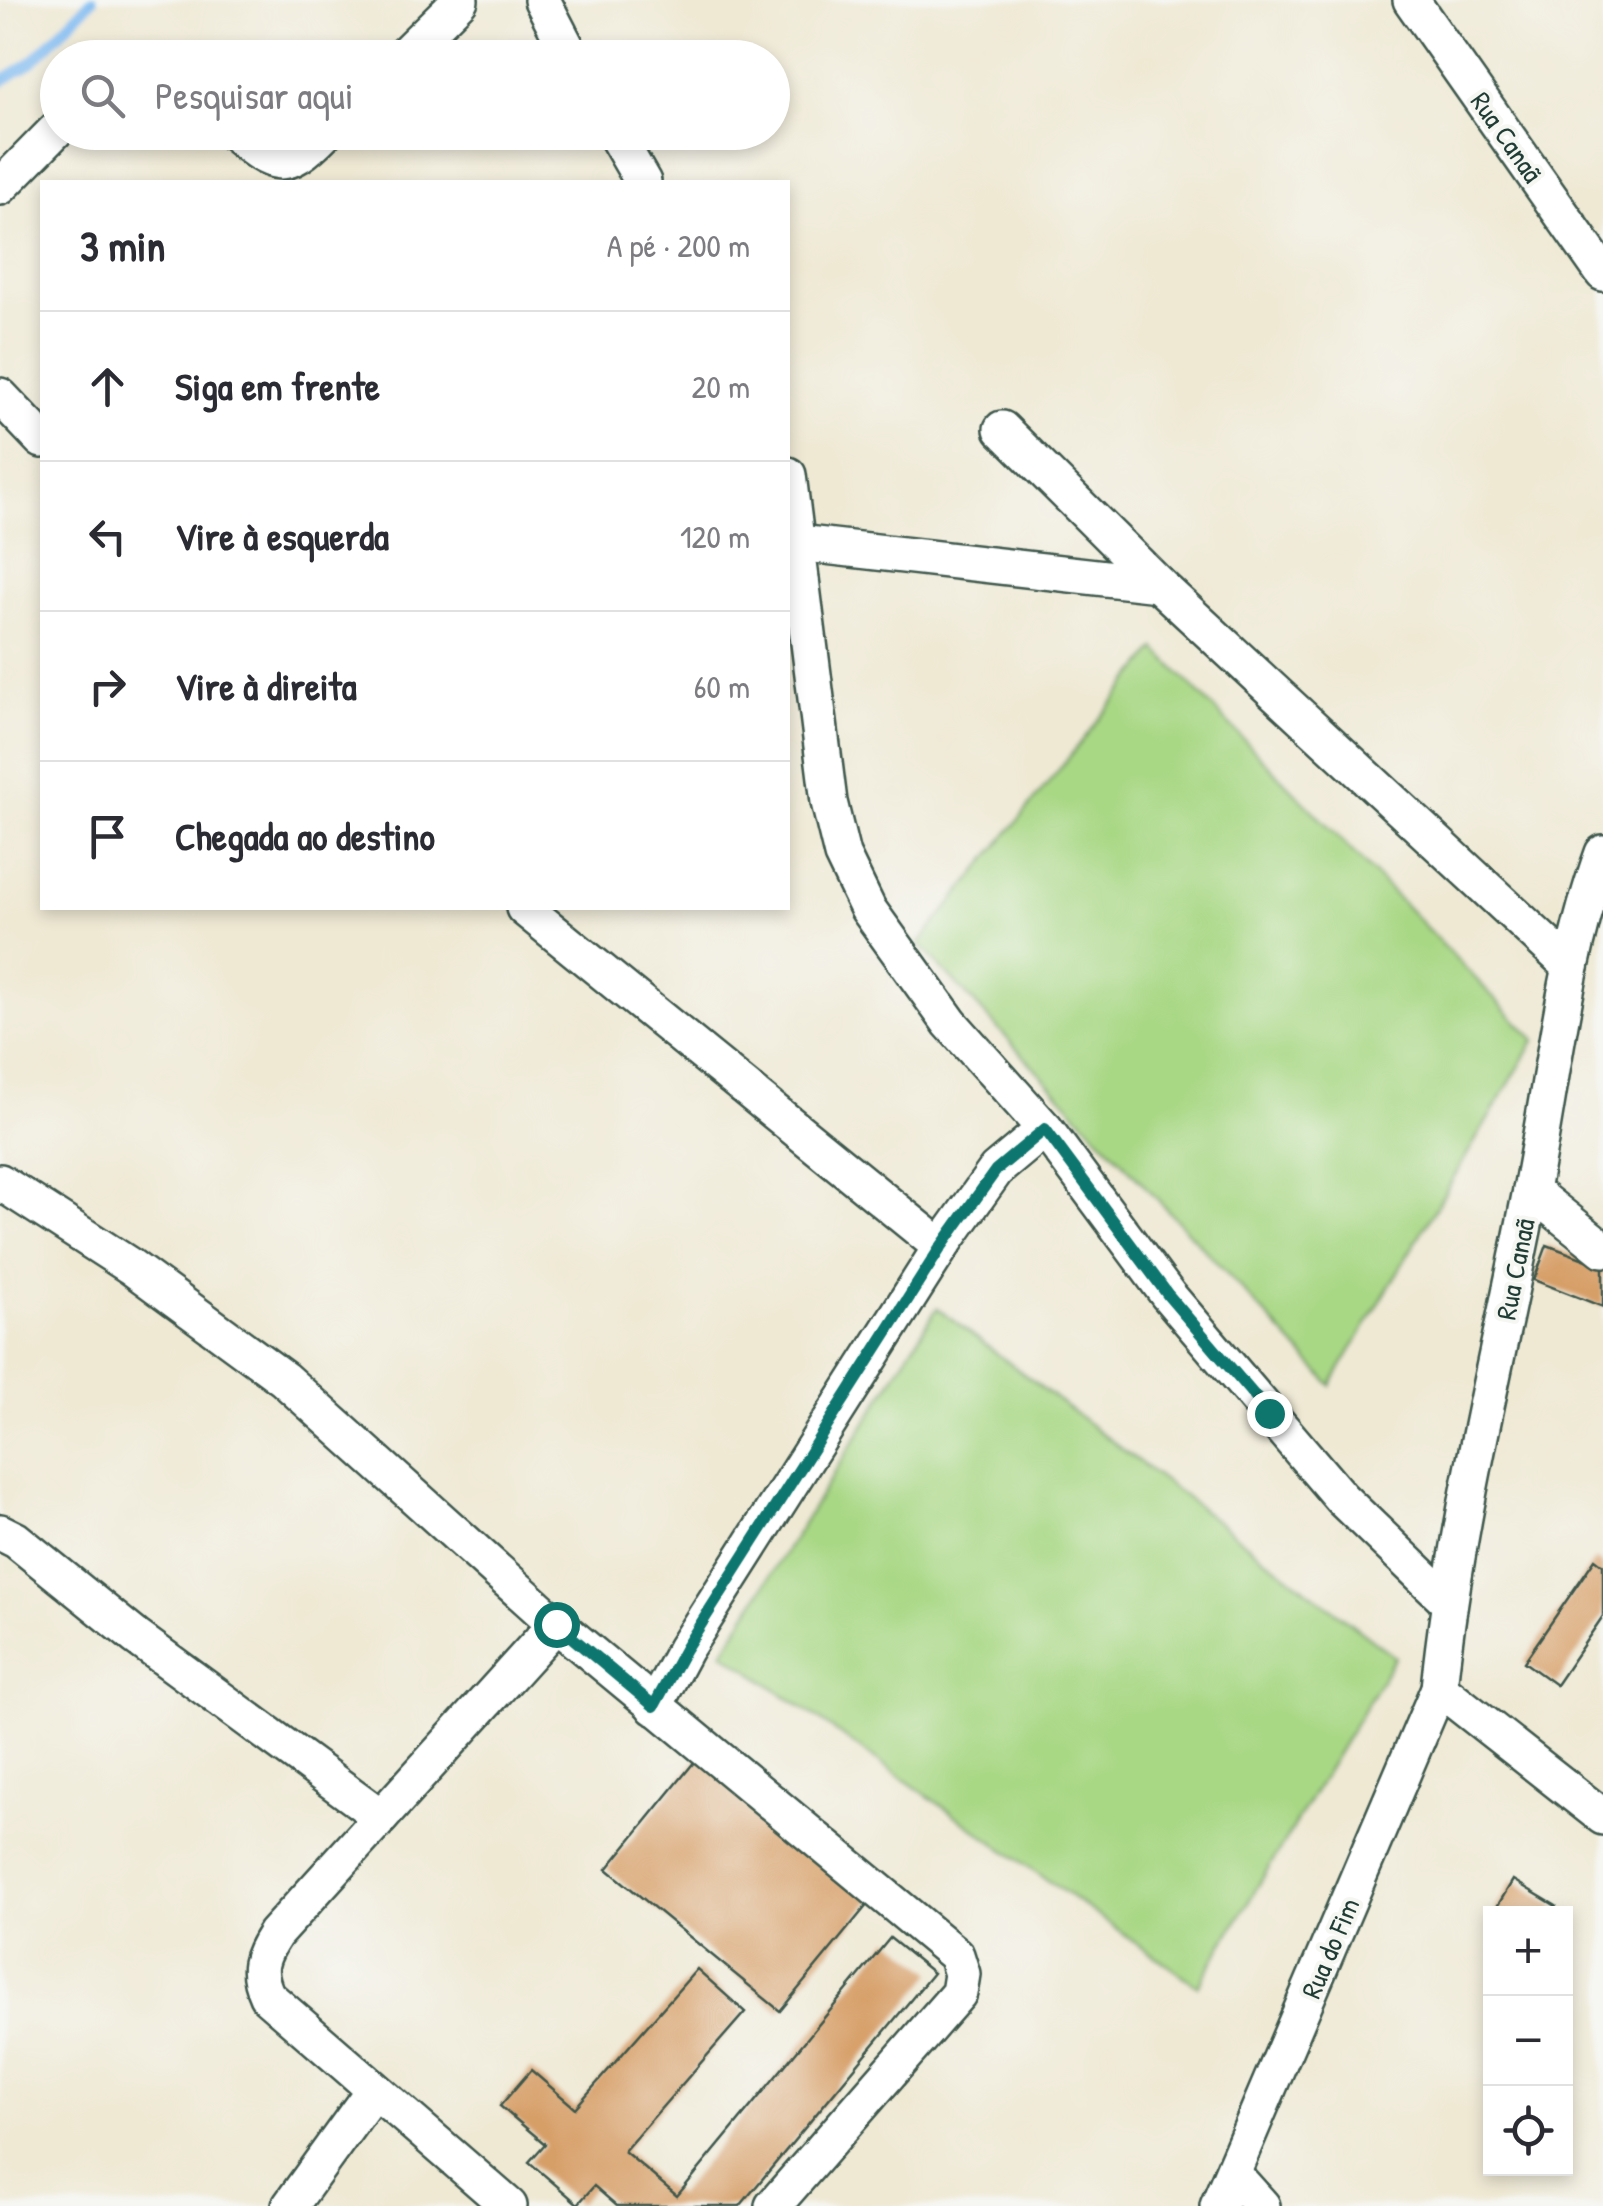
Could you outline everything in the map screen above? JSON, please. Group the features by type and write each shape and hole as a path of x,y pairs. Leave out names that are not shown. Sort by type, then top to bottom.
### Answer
{"street":[{"path":"419,40 460,0"},
{"path":"542,0 563,40"},
{"name":"Rua Canaã","path":"1411,0 1603,273"},
{"path":"0,186 40,146"},
{"path":"256,150 270,161 289,161 308,150"},
{"path":"624,150 641,180"},
{"path":"0,396 40,438"},
{"path":"1002,429 1158,584 1571,967"},
{"path":"790,488 829,802 842,855 868,909 950,1023 1045,1129 1168,1295 1341,1498 1448,1601"},
{"path":"798,542 1158,584"},
{"name":"Rua Canaã","path":"1439,1688 1448,1601 1531,1191 1571,967 1586,900 1603,853"},
{"path":"526,910 941,1247"},
{"path":"654,1706 685,1649 941,1247 996,1170 1045,1129"},
{"path":"0,1182 130,1266 284,1379 556,1624 956,1955 962,1974 960,1993 772,2206"},
{"path":"1531,1191 1603,1249"},
{"path":"5,1546 381,1817"},
{"path":"510,2206 267,1996 258,1976 260,1956 275,1934 556,1624"},
{"path":"1439,1688 1603,1817"},
{"name":"Rua do Fim","path":"1226,2190 1439,1688"},
{"path":"290,2206 374,2091"},
{"path":"1226,2190 1262,2206"}],"green space":[{"path":"1156,649 1535,1040 1331,1385 919,944"},
{"path":"937,1308 1395,1657 1198,1986 723,1652"}],"building":[{"path":"1547,1245 1603,1266 1603,1307 1534,1280"},
{"path":"1595,1559 1603,1565 1603,1616 1556,1685 1524,1662"},
{"path":"700,1755 873,1898 780,2011 607,1869"},
{"path":"1513,1880 1556,1906 1497,1906"},
{"path":"890,1938 933,1973 740,2206 617,2206 594,2186 578,2204 529,2162 545,2144 500,2106 531,2070 575,2108 697,1969 745,2012 624,2151 677,2196"}],"waterway":[{"path":"53,40 92,0"},
{"path":"0,82 40,54"}],"route":[{"path":"556,1624 654,1706 685,1649 941,1247 996,1170 1045,1129 1168,1295 1269,1413"}]}
